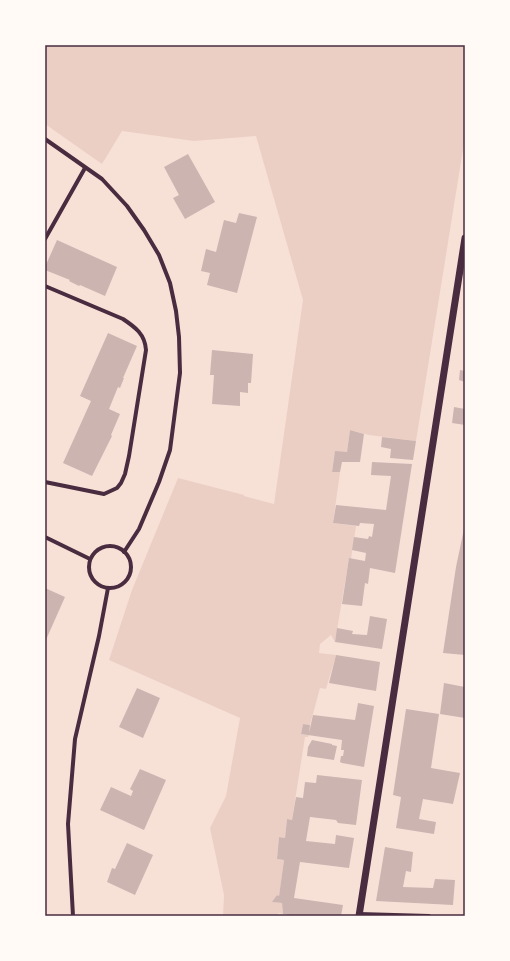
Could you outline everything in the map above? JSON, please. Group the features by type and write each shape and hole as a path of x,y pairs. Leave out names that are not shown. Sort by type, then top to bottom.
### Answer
{"street":[{"path":"45,139 102,180 127,206 159,255 170,283 176,311 179,337 180,373 170,450 140,529 124,552"},
{"path":"45,239 85,168"},
{"path":"429,916 359,915 465,238"},
{"path":"45,286 123,320 134,327 142,335 146,343 129,456 125,474 121,483 117,488 104,494 45,482"},
{"path":"45,537 90,559"},
{"path":"106,546 112,546 124,552 130,563 129,576 120,586 108,588 101,587 92,578 89,572 90,559 94,553 106,546"},
{"path":"73,916 68,824 75,739 99,636 108,588"}],"shaded area":[{"path":"45,45 465,45 465,137 416,441 369,435 350,430 347,452 335,452 332,471 340,472 333,523 356,526 335,642 331,635 320,644 319,653 336,655 326,689 320,688 310,725 303,724 301,734 309,735 308,737 305,737 292,820 287,819 285,838 279,837 277,859 284,860 279,896 277,895 273,902 282,903 283,914 278,913 278,916 223,916 224,895 210,828 226,796 240,718 109,660 132,590 178,478 274,504 303,300 256,136 194,141 122,131 102,164 45,124"}],"building":[{"path":"188,154 215,202 185,219 173,198 179,195 164,167"},
{"path":"239,213 257,217 237,293 207,285 210,273 201,271 206,249 216,252 224,220 236,223"},
{"path":"57,240 117,267 105,296 45,270"},
{"path":"108,333 137,346 120,388 118,387 109,409 120,414 111,435 112,436 92,476 63,463 91,401 80,396"},
{"path":"212,350 253,354 251,383 248,383 248,393 240,392 240,406 212,404 214,375 210,375"},
{"path":"460,370 465,371 465,382 459,380"},
{"path":"454,407 465,409 465,425 452,423"},
{"path":"350,430 364,434 360,462 342,462 340,472 332,472 335,451 347,452"},
{"path":"382,437 416,441 413,460 390,458 391,449 381,447"},
{"path":"372,462 412,464 395,573 370,568 368,584 365,583 362,606 342,604 349,558 365,561 366,553 352,550 354,537 368,539 369,536 372,537 374,524 360,523 359,526 333,523 336,505 386,510 391,476 371,475"},
{"path":"464,529 465,655 443,653 456,567"},
{"path":"45,588 65,597 45,642"},
{"path":"370,616 387,619 382,649 335,642 337,628 353,631 352,634 367,635"},
{"path":"336,655 380,662 376,691 329,683"},
{"path":"444,683 465,687 465,718 440,714"},
{"path":"137,688 160,698 143,738 119,727"},
{"path":"358,703 374,706 364,767 340,762 344,750 341,750 342,740 301,734 303,724 310,725 309,733 313,715 355,720"},
{"path":"406,709 439,714 431,768 460,773 453,804 423,799 419,819 436,822 434,834 396,828 401,797 393,795"},
{"path":"312,740 337,746 334,760 307,756 308,747"},
{"path":"140,769 166,780 144,830 100,810 111,787 131,796 133,791 130,789"},
{"path":"317,775 362,780 356,825 338,823 336,820 310,817 306,841 335,844 336,835 354,838 349,868 300,862 294,898 343,905 341,916 297,916 283,914 282,903 272,902 277,895 279,896 284,860 277,859 279,837 285,838 287,819 292,820 296,797 303,798 305,782 316,783"},
{"path":"127,843 153,855 135,895 107,882 112,868 115,869"},
{"path":"385,847 413,852 411,872 406,871 403,887 433,888 435,879 455,880 453,905 376,901"}]}
